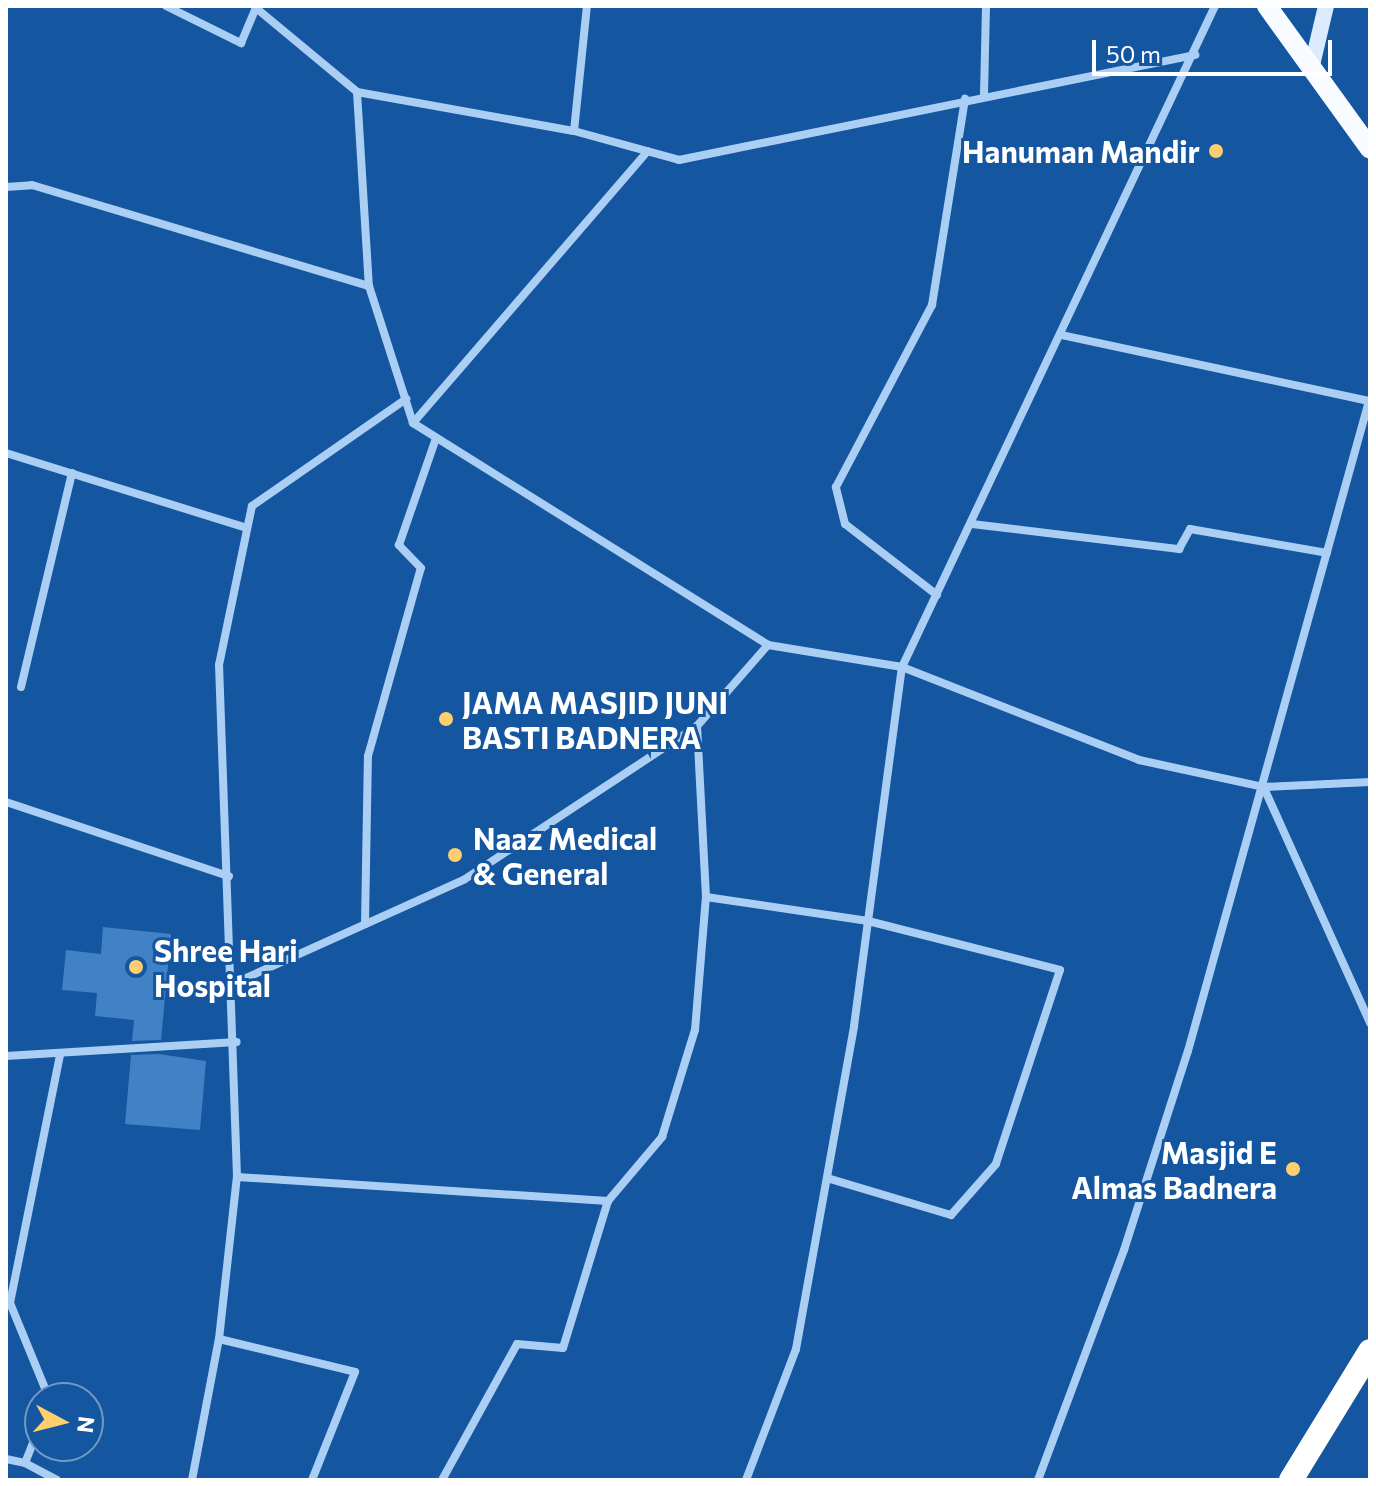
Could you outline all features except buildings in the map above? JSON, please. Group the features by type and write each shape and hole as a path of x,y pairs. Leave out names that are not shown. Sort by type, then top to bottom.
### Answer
{"highway":[{"path":"1291,1480 1370,1351"}],"main road":[{"path":"1267,6 1313,61 1370,149"}],"street":[{"path":"166,6 241,43 256,7 357,92 574,131 679,160 984,95 1195,55"},
{"path":"574,131 587,6"},
{"path":"984,95 986,6"},
{"path":"746,1480 796,1349 868,921 902,667 1195,55 1215,6"},
{"path":"1313,61 1326,6"},
{"path":"357,92 369,286 413,423 768,645 902,667 1139,760 1264,787 1370,782"},
{"path":"937,595 845,524 836,487 932,305 965,99"},
{"path":"413,423 648,151"},
{"path":"6,187 32,185 369,286"},
{"path":"1038,1480 1124,1250 1264,787 1370,400 1062,335"},
{"path":"192,1480 219,1339 237,1177 235,983 219,665 252,506 406,399"},
{"path":"365,924 368,756 421,568 399,545 436,438"},
{"path":"6,453 247,528"},
{"path":"21,687 72,473"},
{"path":"972,524 1179,549 1190,529 1327,553"},
{"path":"235,983 465,879 697,726 768,645"},
{"path":"442,1480 517,1344 563,1348 608,1201 662,1137 695,1030 706,897 697,726"},
{"path":"1264,787 1370,1023"},
{"path":"6,802 229,876"},
{"path":"706,897 868,921 1060,970 996,1164 951,1215 827,1178"},
{"path":"6,1056 60,1056 237,1042"},
{"path":"42,1382 10,1303 60,1056"},
{"path":"237,1177 608,1201"},
{"path":"219,1339 355,1372 312,1480"},
{"path":"6,1459 25,1463 57,1480"}],"place":[{"name":"Hanuman Mandir","path":"1216,151"},
{"name":"JAMA MASJID JUNI BASTI BADNERA","path":"446,719"},
{"name":"Naaz Medical & General","path":"455,855"},
{"name":"Shree Hari Hospital","path":"136,967"},
{"name":"Masjid E Almas Badnera","path":"1293,1169"}]}
